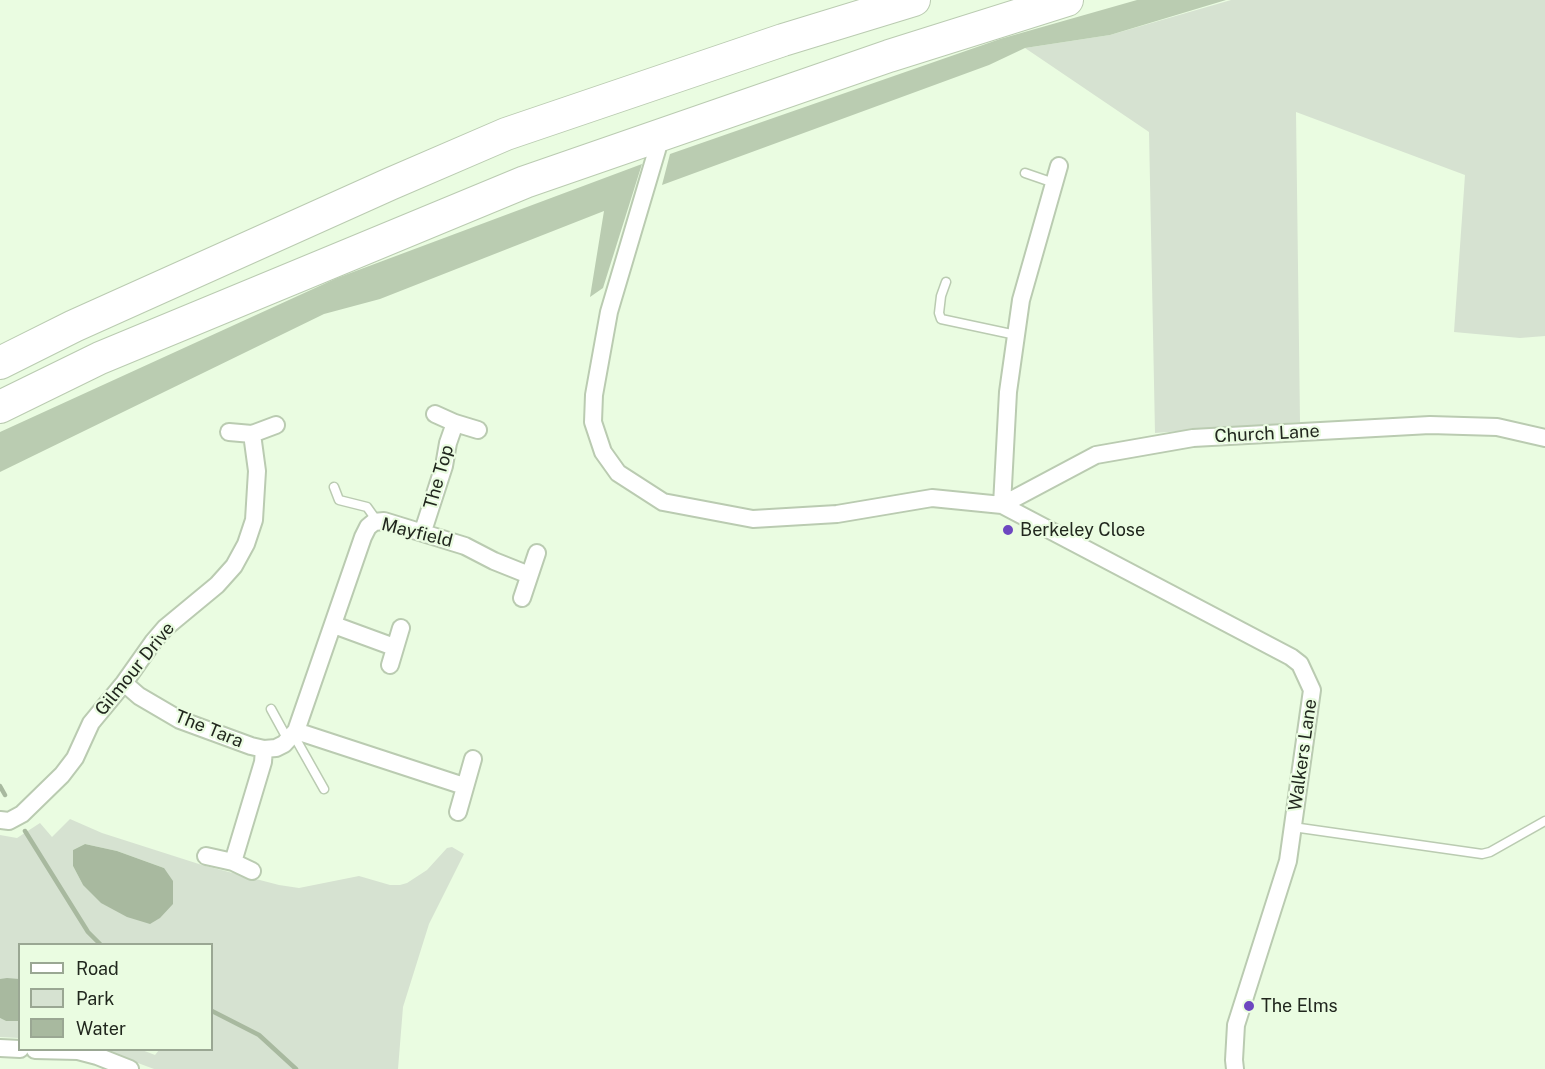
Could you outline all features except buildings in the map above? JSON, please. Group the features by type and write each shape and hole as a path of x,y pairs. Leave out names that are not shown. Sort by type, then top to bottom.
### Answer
{"highway":[{"path":"0,363 85,321 506,134 783,40 914,0"},
{"path":"0,407 111,354 525,182 889,56 1067,0"}],"street":[{"path":"657,150 609,312 594,395 593,423 603,452 618,473 663,502 753,519 837,514 932,498 1002,505 1008,392 1021,300 1059,166"},
{"name":"The Top","path":"435,414 478,430"},
{"name":"The Top","path":"423,531 455,423"},
{"path":"229,432 252,434 276,425"},
{"name":"Church Lane","path":"1002,505 1096,455 1193,438 1430,425 1497,428 1545,438"},
{"name":"Gilmour Drive","path":"0,820 9,821 22,814 62,775 75,758 91,723 124,684 165,628 217,585 234,567 246,544 254,520 257,471 252,434"},
{"name":"Walkers Lane","path":"1002,505 1291,657 1300,664 1312,690 1288,861 1236,1025 1234,1060 1236,1069"},
{"name":"Mayfield","path":"293,735 368,527 377,521 384,521 423,531 465,546 529,575"},
{"path":"522,598 537,553"},
{"path":"334,625 394,647"},
{"path":"390,665 401,628"},
{"name":"The Tara","path":"124,684 180,720 264,748 276,748 293,735"},
{"path":"293,735 464,786"},
{"path":"233,862 263,762 264,748"},
{"path":"458,812 473,759"},
{"path":"206,856 233,862 252,871"},
{"path":"0,1048 18,1049"},
{"path":"78,1051 130,1069"}],"lane":[{"path":"1025,173 1054,183"},
{"path":"946,282 940,296 941,319 1016,335"},
{"path":"334,487 339,500 367,507 377,521"},
{"path":"271,709 293,735 324,789"},
{"path":"1293,827 1482,854 1490,852 1545,821"}],"green space":[{"path":"1231,0 1545,0 1545,336 1520,338 1454,332 1465,175 1296,112 1300,422 1155,433 1149,132 1025,48 1110,35"},
{"path":"70,819 102,833 202,865 299,888 359,876 390,885 400,885 427,870 447,848 452,847 464,854 429,924 403,1007 398,1069 154,1069 106,1051 145,1051 155,1055 158,1051 213,1051 213,943 18,943 18,979 0,979 0,835 17,838 40,823 52,837","holes":["85,844 117,851 164,868 83,885 73,866 73,850"]},
{"path":"0,1018 6,1021 18,1021 18,1038 0,1037"}],"shaded area":[{"path":"1137,0 1226,0 1110,35 1025,48 989,65 662,185 670,154 1000,39"},
{"path":"642,164 603,288 590,297 604,211 380,299 324,314 0,472 0,432 337,278"}],"water":[{"path":"85,844 117,851 164,868 173,881 173,904 160,918 150,924 127,917 101,903 83,885 73,866 73,850"},
{"path":"0,979 18,979 18,1021 6,1021 0,1018"}],"waterway":[{"path":"0,786 5,795"},
{"path":"25,831 88,932 99,943"},
{"path":"213,1012 259,1035 296,1069"}],"place":[{"name":"Berkeley Close","path":"1008,530"},
{"name":"The Elms","path":"1249,1006"}]}
